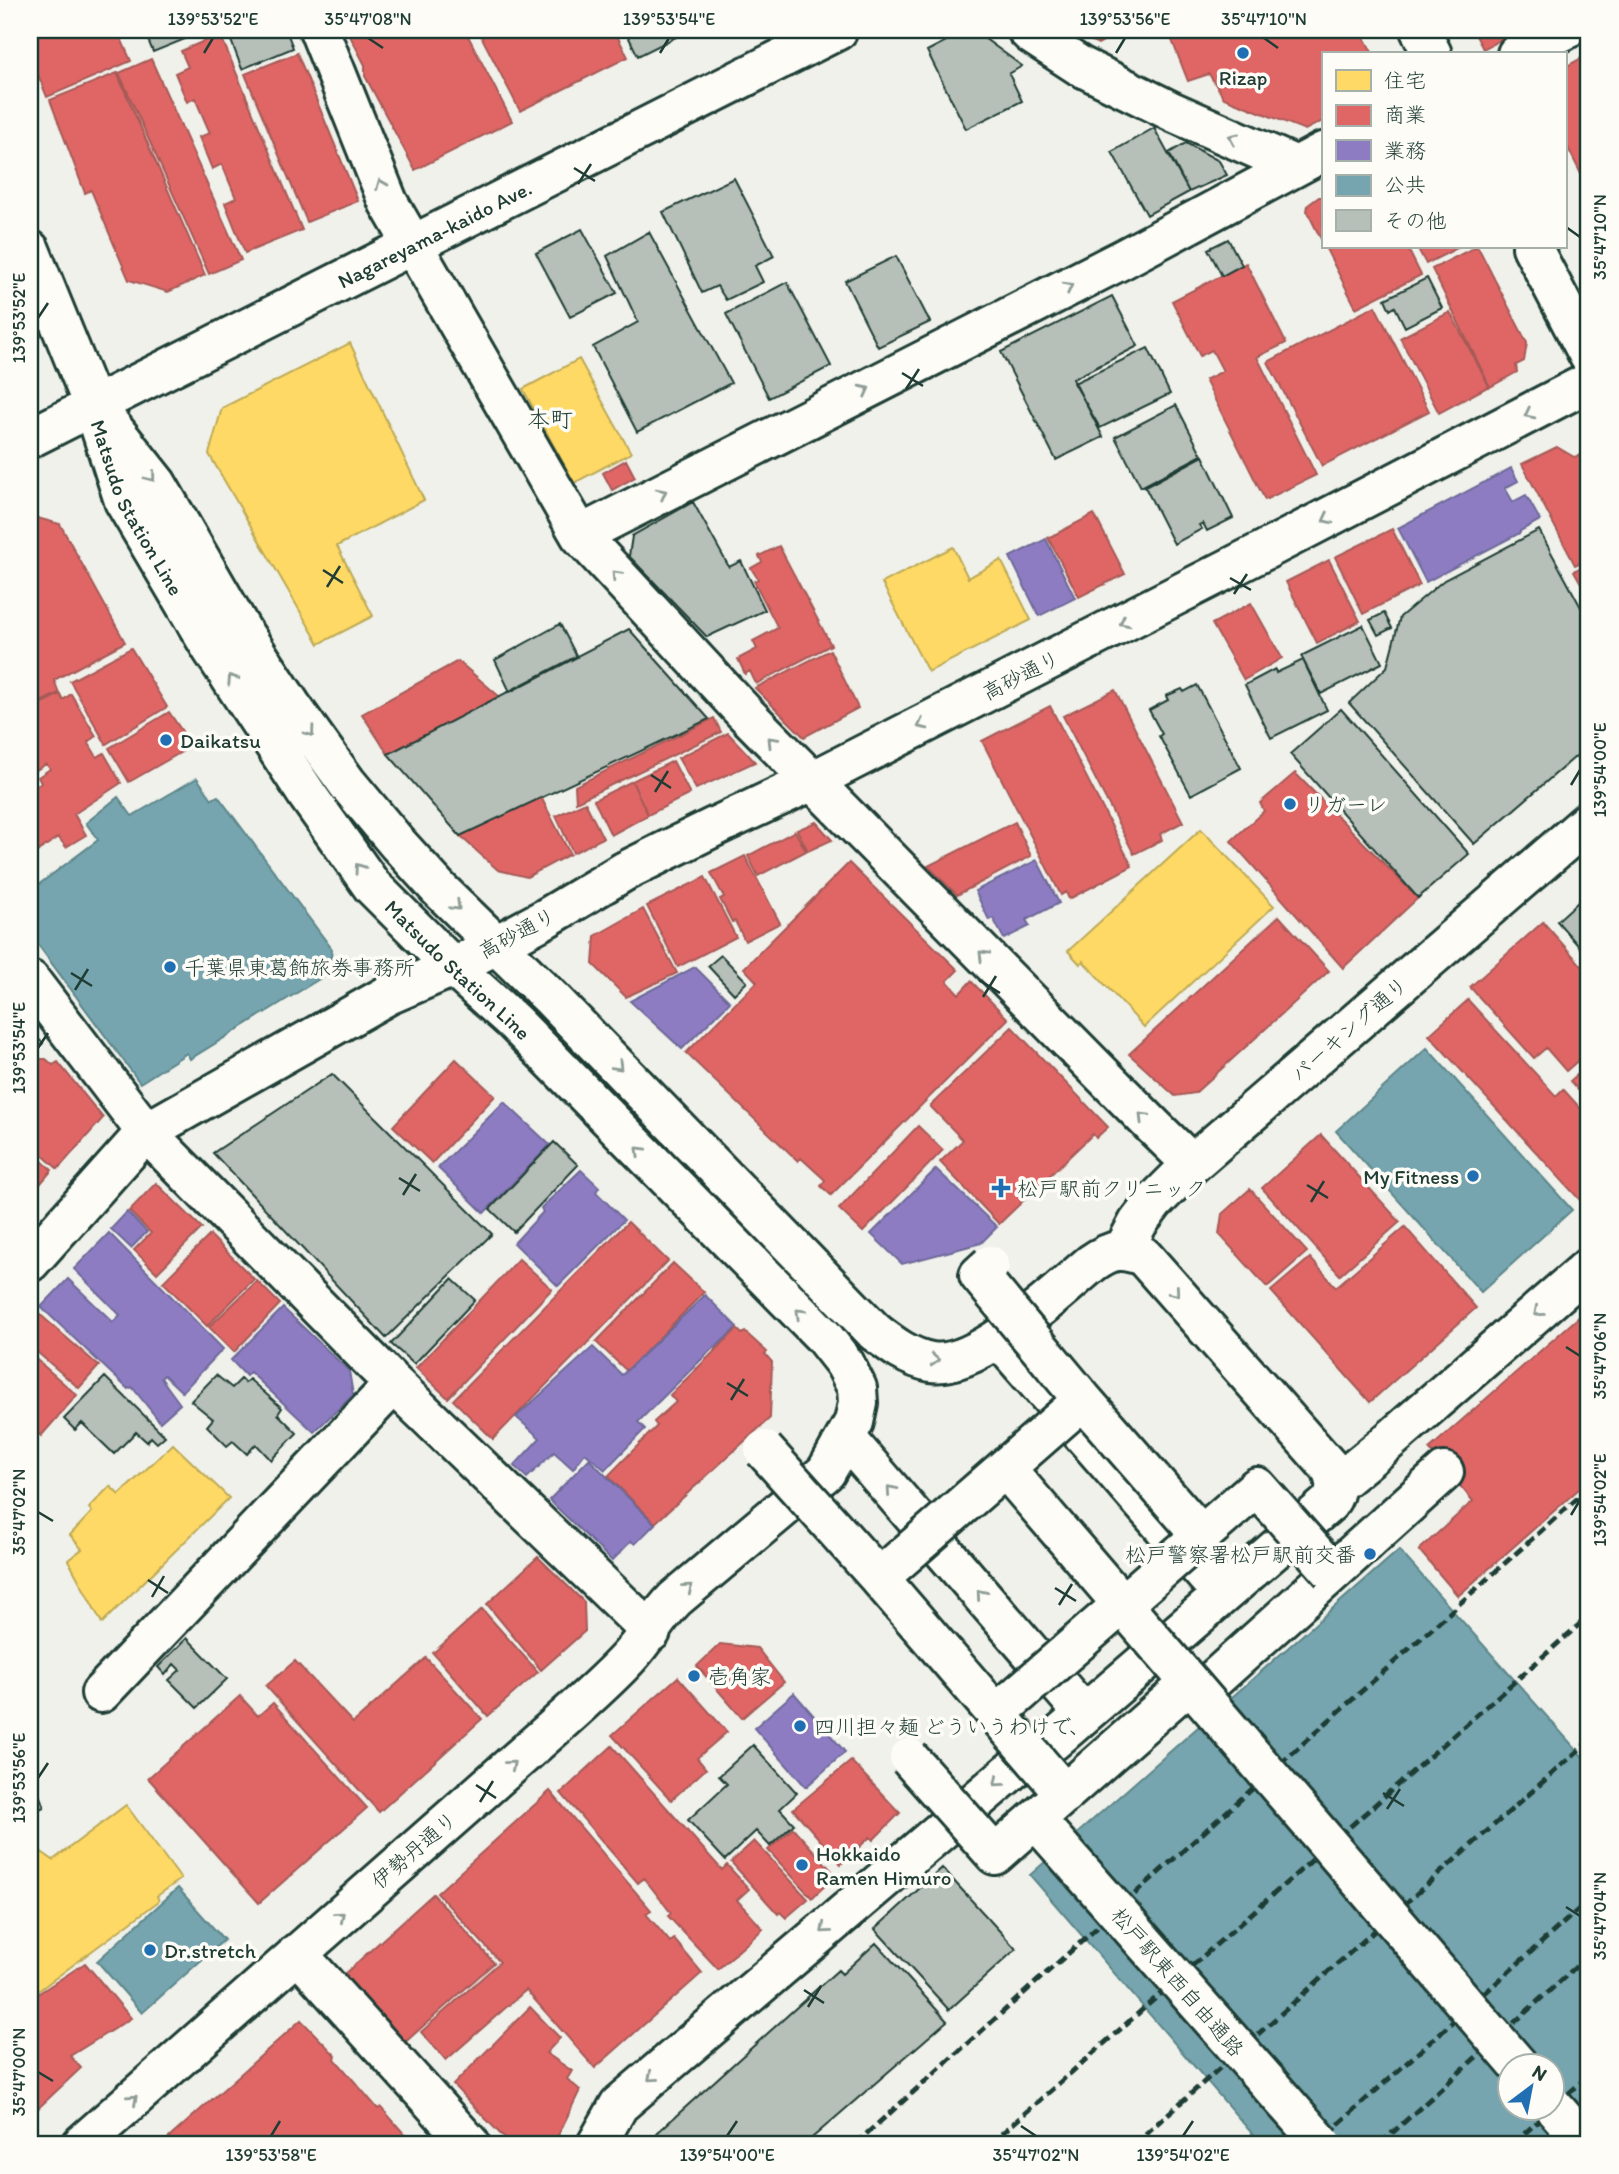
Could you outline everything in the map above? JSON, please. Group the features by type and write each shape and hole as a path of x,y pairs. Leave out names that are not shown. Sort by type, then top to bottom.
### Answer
{"street":[{"path":"319,30 388,202 580,535 734,702 1192,1164"},
{"name":"Nagareyama-kaido Ave.","path":"30,438 838,30"},
{"path":"1027,30 1080,66 1173,112 1309,159"},
{"path":"1420,30 1431,52"},
{"path":"1521,52 1565,30"},
{"path":"580,535 1123,259 1309,159"},
{"path":"1533,248 1589,356"},
{"path":"30,250 93,404"},
{"name":"高砂通り","path":"30,1262 146,1132 388,995 453,967 546,918 625,871 812,781 1259,554 1589,382"},
{"name":"Matsudo Station Line","path":"93,404 157,484 242,632 347,783 439,890 552,999 875,1332 900,1351 933,1363 961,1358 1000,1340 1092,1263 1106,1253 1124,1249"},
{"name":"Matsudo Station Line","path":"93,404 124,500 211,648 308,796 372,886 523,1032 823,1336 845,1364 857,1388 858,1403 854,1422 846,1438"},
{"name":"パーキング通り","path":"1124,1249 1138,1223 1154,1202 1192,1164 1589,821"},
{"path":"30,980 146,1132 394,1384 651,1632"},
{"path":"597,2144 619,2105 1024,1760 1053,1741 1335,1495 1336,1484 1331,1469 1143,1256 1124,1249"},
{"path":"990,1265 979,1275 1083,1400 1202,1536"},
{"path":"1336,1484 1589,1267"},
{"path":"1000,1340 1222,1594"},
{"path":"101,1693 394,1384"},
{"path":"879,1578 1083,1400"},
{"path":"846,1438 1084,1714"},
{"name":"伊勢丹通り","path":"82,2144 557,1725 628,1658 675,1599 826,1472 846,1438"},
{"path":"764,1450 879,1578 1065,1794"},
{"path":"1006,1469 1507,2052"},
{"path":"909,1758 995,1855 1332,1572 1444,1472"},
{"path":"996,1714 1258,1487 1332,1572"},
{"name":"松戸駅東西自由通路","path":"1035,1820 1322,2144"},
{"path":"297,1954 470,2144"},
{"path":"1566,2121 1586,2144"}],"building: 住宅":[{"path":"350,343 424,500 337,546 373,616 319,644 209,454 222,408"},
{"path":"579,359 631,453 574,483 523,389"},
{"path":"953,547 968,578 1001,560 1031,620 928,672 882,583"},
{"path":"1201,829 1274,906 1144,1027 1083,961 1080,964 1068,951"},
{"path":"173,1444 229,1498 102,1623 68,1560 82,1549 70,1535 92,1512 89,1508 110,1486 119,1495"},
{"path":"126,1805 181,1879 157,1896 159,1901 30,1997 30,1844 53,1860"}],"building: 商業":[{"path":"30,30 128,30 119,34 131,61 47,97 30,55"},
{"path":"347,30 465,30 512,121 415,170 365,76 365,65"},
{"path":"478,30 614,30 628,57 520,111"},
{"path":"1069,30 1124,30 1098,44"},
{"path":"1168,30 1360,30 1372,52 1322,52 1322,122 1305,130 1224,98 1209,74 1188,81"},
{"path":"1473,30 1519,30 1483,49"},
{"path":"220,34 302,230 245,253 225,203 236,198 222,164 212,169 199,137 210,133 195,98 187,102 175,73 188,67 181,51"},
{"path":"297,53 358,201 307,222 245,74"},
{"path":"1589,54 1589,190 1566,144 1566,66"},
{"path":"151,59 241,260 209,274 119,73"},
{"path":"117,73 205,275 168,292 129,280 91,190 85,193 50,100"},
{"path":"1322,197 1322,241 1307,211 1308,205"},
{"path":"1326,248 1408,248 1421,275 1356,308"},
{"path":"1418,248 1457,248 1426,264"},
{"path":"1473,248 1479,248 1527,343 1524,361 1516,365 1517,372 1490,387 1432,269"},
{"path":"1246,263 1286,343 1257,357 1316,475 1265,500 1205,380 1223,371 1212,350 1200,356 1172,301"},
{"path":"1375,306 1429,411 1322,466 1268,362"},
{"path":"1450,312 1489,386 1439,413 1400,338"},
{"path":"1557,447 1574,457 1581,455 1589,469 1589,559 1575,565 1522,464"},
{"path":"626,460 635,477 612,490 603,473"},
{"path":"1094,514 1125,574 1079,597 1048,538"},
{"path":"30,516 60,524 125,642 54,680 59,693 30,707"},
{"path":"1392,529 1420,585 1363,614 1335,557"},
{"path":"779,546 831,645 756,684 750,671 745,674 738,659 757,649 753,641 778,628 754,581 758,579 751,568 762,562 759,556"},
{"path":"1329,560 1360,621 1317,643 1286,582"},
{"path":"1589,563 1589,597 1574,571"},
{"path":"1251,603 1282,658 1244,680 1212,624"},
{"path":"131,648 167,707 106,744 70,681"},
{"path":"830,650 858,708 804,737 755,688"},
{"path":"458,661 500,697 388,754 362,714"},
{"path":"1115,690 1183,822 1160,834 1162,840 1134,854 1063,716"},
{"path":"60,694 63,700 71,694 96,736 88,742 97,757 104,753 121,783 74,814 86,835 66,847 58,837 30,857 30,790 41,783 38,777 50,769 46,764 30,774 30,709"},
{"path":"1050,706 1132,866 1069,899 1066,892 1061,895 982,741"},
{"path":"169,712 192,746 129,782 109,748"},
{"path":"714,718 721,732 576,802 575,786"},
{"path":"728,733 755,762 696,789 678,758"},
{"path":"673,761 690,794 648,815 632,781"},
{"path":"1295,773 1418,898 1343,968 1231,841 1264,811 1260,803"},
{"path":"632,781 648,815 611,835 594,800"},
{"path":"541,797 570,854 527,877 498,870 460,836"},
{"path":"585,802 603,838 573,853 556,816"},
{"path":"816,822 832,840 808,851 797,830"},
{"path":"1015,822 1031,856 957,895 928,866"},
{"path":"795,831 806,851 758,876 748,856"},
{"path":"745,856 780,923 745,941 720,899 724,897 711,873"},
{"path":"849,863 958,970 947,981 959,994 971,981 1008,1019 831,1195 821,1186 825,1180 801,1158 798,1161 686,1053 757,982 744,968"},
{"path":"705,877 736,937 678,967 647,906"},
{"path":"643,909 677,973 626,997 593,964 595,936"},
{"path":"1279,916 1329,971 1195,1093 1175,1096 1129,1054"},
{"path":"1543,922 1589,974 1589,1051 1566,1071 1546,1048 1534,1058 1470,987"},
{"path":"1468,1000 1556,1096 1563,1089 1589,1118 1589,1210 1429,1035"},
{"path":"1012,1027 1108,1127 1096,1138 1093,1134 999,1224 940,1162 963,1140 930,1106"},
{"path":"38,1059 46,1059 53,1065 58,1062 103,1118 58,1169 30,1144 30,1068"},
{"path":"456,1059 495,1096 432,1163 393,1126"},
{"path":"1589,1064 1589,1108 1585,1103 1588,1101 1570,1081"},
{"path":"918,1126 943,1150 863,1232 839,1209"},
{"path":"1321,1135 1400,1222 1340,1275 1262,1188"},
{"path":"30,1150 52,1170 30,1196"},
{"path":"156,1183 202,1228 157,1273 134,1250 151,1233 129,1211"},
{"path":"1250,1189 1307,1252 1267,1287 1219,1234 1222,1214"},
{"path":"628,1222 668,1261 493,1439 453,1400"},
{"path":"1405,1227 1476,1308 1370,1402 1271,1291 1310,1258 1336,1287"},
{"path":"210,1235 254,1279 207,1326 163,1282"},
{"path":"519,1259 552,1289 448,1398 416,1368"},
{"path":"673,1263 704,1292 627,1371 596,1342"},
{"path":"257,1281 280,1304 234,1352 209,1327"},
{"path":"1589,1308 1589,1480 1458,1596 1419,1550 1473,1501 1429,1449"},
{"path":"36,1311 99,1366 79,1388 30,1346 30,1318"},
{"path":"737,1329 742,1334 745,1332 767,1352 765,1354 772,1362 770,1418 655,1523 608,1476 657,1426 654,1422 676,1402 670,1395"},
{"path":"30,1354 77,1395 41,1436 30,1426"},
{"path":"538,1557 584,1602 585,1631 541,1670 487,1604"},
{"path":"482,1609 538,1672 488,1716 433,1653"},
{"path":"720,1644 757,1648 784,1682 742,1718 697,1666"},
{"path":"426,1658 482,1719 379,1812 266,1686 295,1661 353,1723"},
{"path":"678,1677 727,1732 697,1758 706,1769 671,1800 612,1735"},
{"path":"240,1696 258,1716 273,1703 367,1808 259,1903 148,1778"},
{"path":"612,1746 722,1870 727,1865 749,1889 737,1900 763,1929 718,1969 668,1916 671,1913 644,1878 638,1883 561,1793"},
{"path":"851,1761 900,1813 873,1840 870,1837 841,1864 793,1809"},
{"path":"550,1791 651,1910 646,1914 670,1942 674,1939 702,1973 595,2068 526,1990 446,2060 421,2032 500,1962 437,1893"},
{"path":"793,1828 832,1871 829,1874 833,1878 812,1898 768,1850"},
{"path":"754,1841 808,1899 786,1918 780,1912 778,1914 731,1862"},
{"path":"433,1894 494,1963 402,2045 341,1977"},
{"path":"85,1963 131,2018 70,2056 81,2068 30,2116 30,1999"},
{"path":"530,2007 560,2038 546,2053 572,2071 567,2079 580,2090 554,2144 510,2144 453,2085"},
{"path":"301,2020 336,2056 335,2059 378,2109 381,2107 413,2144 162,2144"}],"building: 業務":[{"path":"1511,468 1518,481 1505,488 1513,502 1526,495 1540,520 1426,582 1398,528"},
{"path":"1046,539 1075,598 1039,616 1010,557"},
{"path":"1037,860 1059,903 1026,920 1030,926 1004,939 993,918 989,920 975,891"},
{"path":"695,967 730,1002 682,1049 630,1001"},
{"path":"504,1102 550,1145 484,1213 438,1168"},
{"path":"936,1169 997,1227 981,1243 902,1264 871,1234"},
{"path":"581,1170 599,1187 596,1192 624,1220 558,1286 514,1243 543,1212 541,1208"},
{"path":"127,1212 147,1232 131,1248 111,1229"},
{"path":"109,1233 223,1349 182,1392 164,1375 161,1378 180,1404 160,1422 132,1387 128,1389 41,1307 68,1279 113,1322 120,1315 74,1269"},
{"path":"705,1295 737,1327 638,1422 645,1429 605,1470 585,1453 573,1469 554,1452 527,1478 514,1466 540,1438 516,1417 593,1347 622,1375"},
{"path":"283,1308 349,1371 353,1395 314,1432 250,1372 246,1376 231,1360"},
{"path":"589,1459 655,1524 635,1544 631,1541 612,1561 549,1500"},
{"path":"794,1693 845,1752 806,1787 754,1728"}],"building: 公共":[{"path":"197,778 212,799 218,796 332,949 329,973 190,1059 187,1053 140,1083 30,934 30,891 98,840 86,823 118,797 132,816"},
{"path":"1427,1048 1572,1210 1481,1292 1336,1131"},
{"path":"1399,1550 1589,1764 1589,2051 1584,2056 1589,2061 1589,2144 1261,2144 1030,1875"},
{"path":"178,1888 224,1940 142,2013 97,1961"}],"building: その他":[{"path":"144,30 187,30 190,37 153,52"},
{"path":"227,30 286,30 293,48 242,69"},
{"path":"625,30 690,30 638,56"},
{"path":"967,30 973,30 1022,66 1009,74 1022,101 966,129 927,51"},
{"path":"1154,128 1189,192 1147,215 1112,152"},
{"path":"1186,143 1219,161 1227,175 1189,192 1169,153"},
{"path":"734,178 774,256 755,266 763,282 726,300 717,286 702,293 663,212"},
{"path":"582,229 617,293 570,317 536,253"},
{"path":"649,232 731,383 637,432 593,347 638,322 607,256"},
{"path":"1228,239 1242,265 1222,276 1208,249"},
{"path":"896,256 930,322 878,347 845,281"},
{"path":"1427,278 1442,308 1405,327 1395,307 1390,310 1385,299"},
{"path":"787,282 831,366 769,398 726,314"},
{"path":"1112,296 1138,346 1073,379 1103,437 1056,460 1001,352"},
{"path":"1148,348 1170,394 1100,428 1074,383"},
{"path":"1176,405 1202,455 1141,487 1115,437"},
{"path":"1203,456 1233,518 1207,531 1203,523 1199,525 1202,529 1174,544 1145,487"},
{"path":"693,502 729,567 741,561 765,610 707,637 629,556 632,536"},
{"path":"1539,530 1589,622 1589,745 1474,844 1349,703 1387,667 1400,617 1444,580"},
{"path":"1384,613 1392,628 1378,635 1370,620"},
{"path":"560,624 577,657 510,692 495,660"},
{"path":"1363,625 1382,663 1321,694 1301,656"},
{"path":"629,629 709,719 460,836 388,754"},
{"path":"1303,660 1327,710 1271,738 1245,685 1275,669 1276,673"},
{"path":"1197,685 1241,768 1191,795 1159,736 1162,734 1149,710 1168,700 1166,696 1182,689 1184,692"},
{"path":"1341,709 1469,854 1418,898 1290,754"},
{"path":"1589,892 1589,958 1557,921"},
{"path":"721,955 747,982 734,994 708,966"},
{"path":"30,1032 43,1043 30,1058"},
{"path":"332,1074 492,1234 386,1338 213,1153"},
{"path":"554,1142 578,1165 514,1232 490,1209"},
{"path":"452,1279 475,1300 414,1364 391,1344"},
{"path":"216,1375 232,1388 241,1379 245,1383 249,1379 282,1408 278,1414 297,1433 271,1460 256,1444 247,1454 233,1441 227,1446 207,1426 213,1419 191,1401"},
{"path":"105,1377 165,1436 157,1443 151,1437 147,1442 136,1432 114,1454 82,1423 75,1430 64,1419"},
{"path":"187,1638 227,1679 197,1708 169,1680 180,1670 174,1664 165,1675 158,1667"},
{"path":"753,1745 797,1793 780,1809 794,1824 770,1846 756,1831 725,1860 688,1820 727,1784 719,1776"},
{"path":"30,1771 44,1807 30,1813"},
{"path":"942,1868 1016,1949 949,2010 875,1929"},
{"path":"876,1943 947,2021 805,2144 663,2144 657,2133 838,1970 842,1974"}],"railway":[{"path":"855,2144 1589,1488"},
{"path":"990,2144 1589,1616"},
{"path":"1134,2144 1589,1741"},
{"path":"1316,2144 1589,1900"},
{"path":"1380,2144 1589,1955"},
{"path":"1513,2144 1589,2075"}],"place":[{"name":"Rizap","path":"1243,53"},
{"name":"Daikatsu","path":"166,740"},
{"name":"リガーレ","path":"1290,804"},
{"name":"千葉県東葛飾旅券事務所","path":"170,967"},
{"name":"My Fitness","path":"1473,1176"},
{"name":"松戸駅前クリニック","path":"1001,1188"},
{"name":"松戸警察署松戸駅前交番","path":"1370,1554"},
{"name":"壱角家","path":"694,1676"},
{"name":"四川担々麺 どういうわけで、","path":"800,1726"},
{"name":"Hokkaido Ramen Himuro","path":"802,1865"},
{"name":"Dr.stretch","path":"150,1950"}],"district":[{"name":"本町","path":"550,419"}]}
